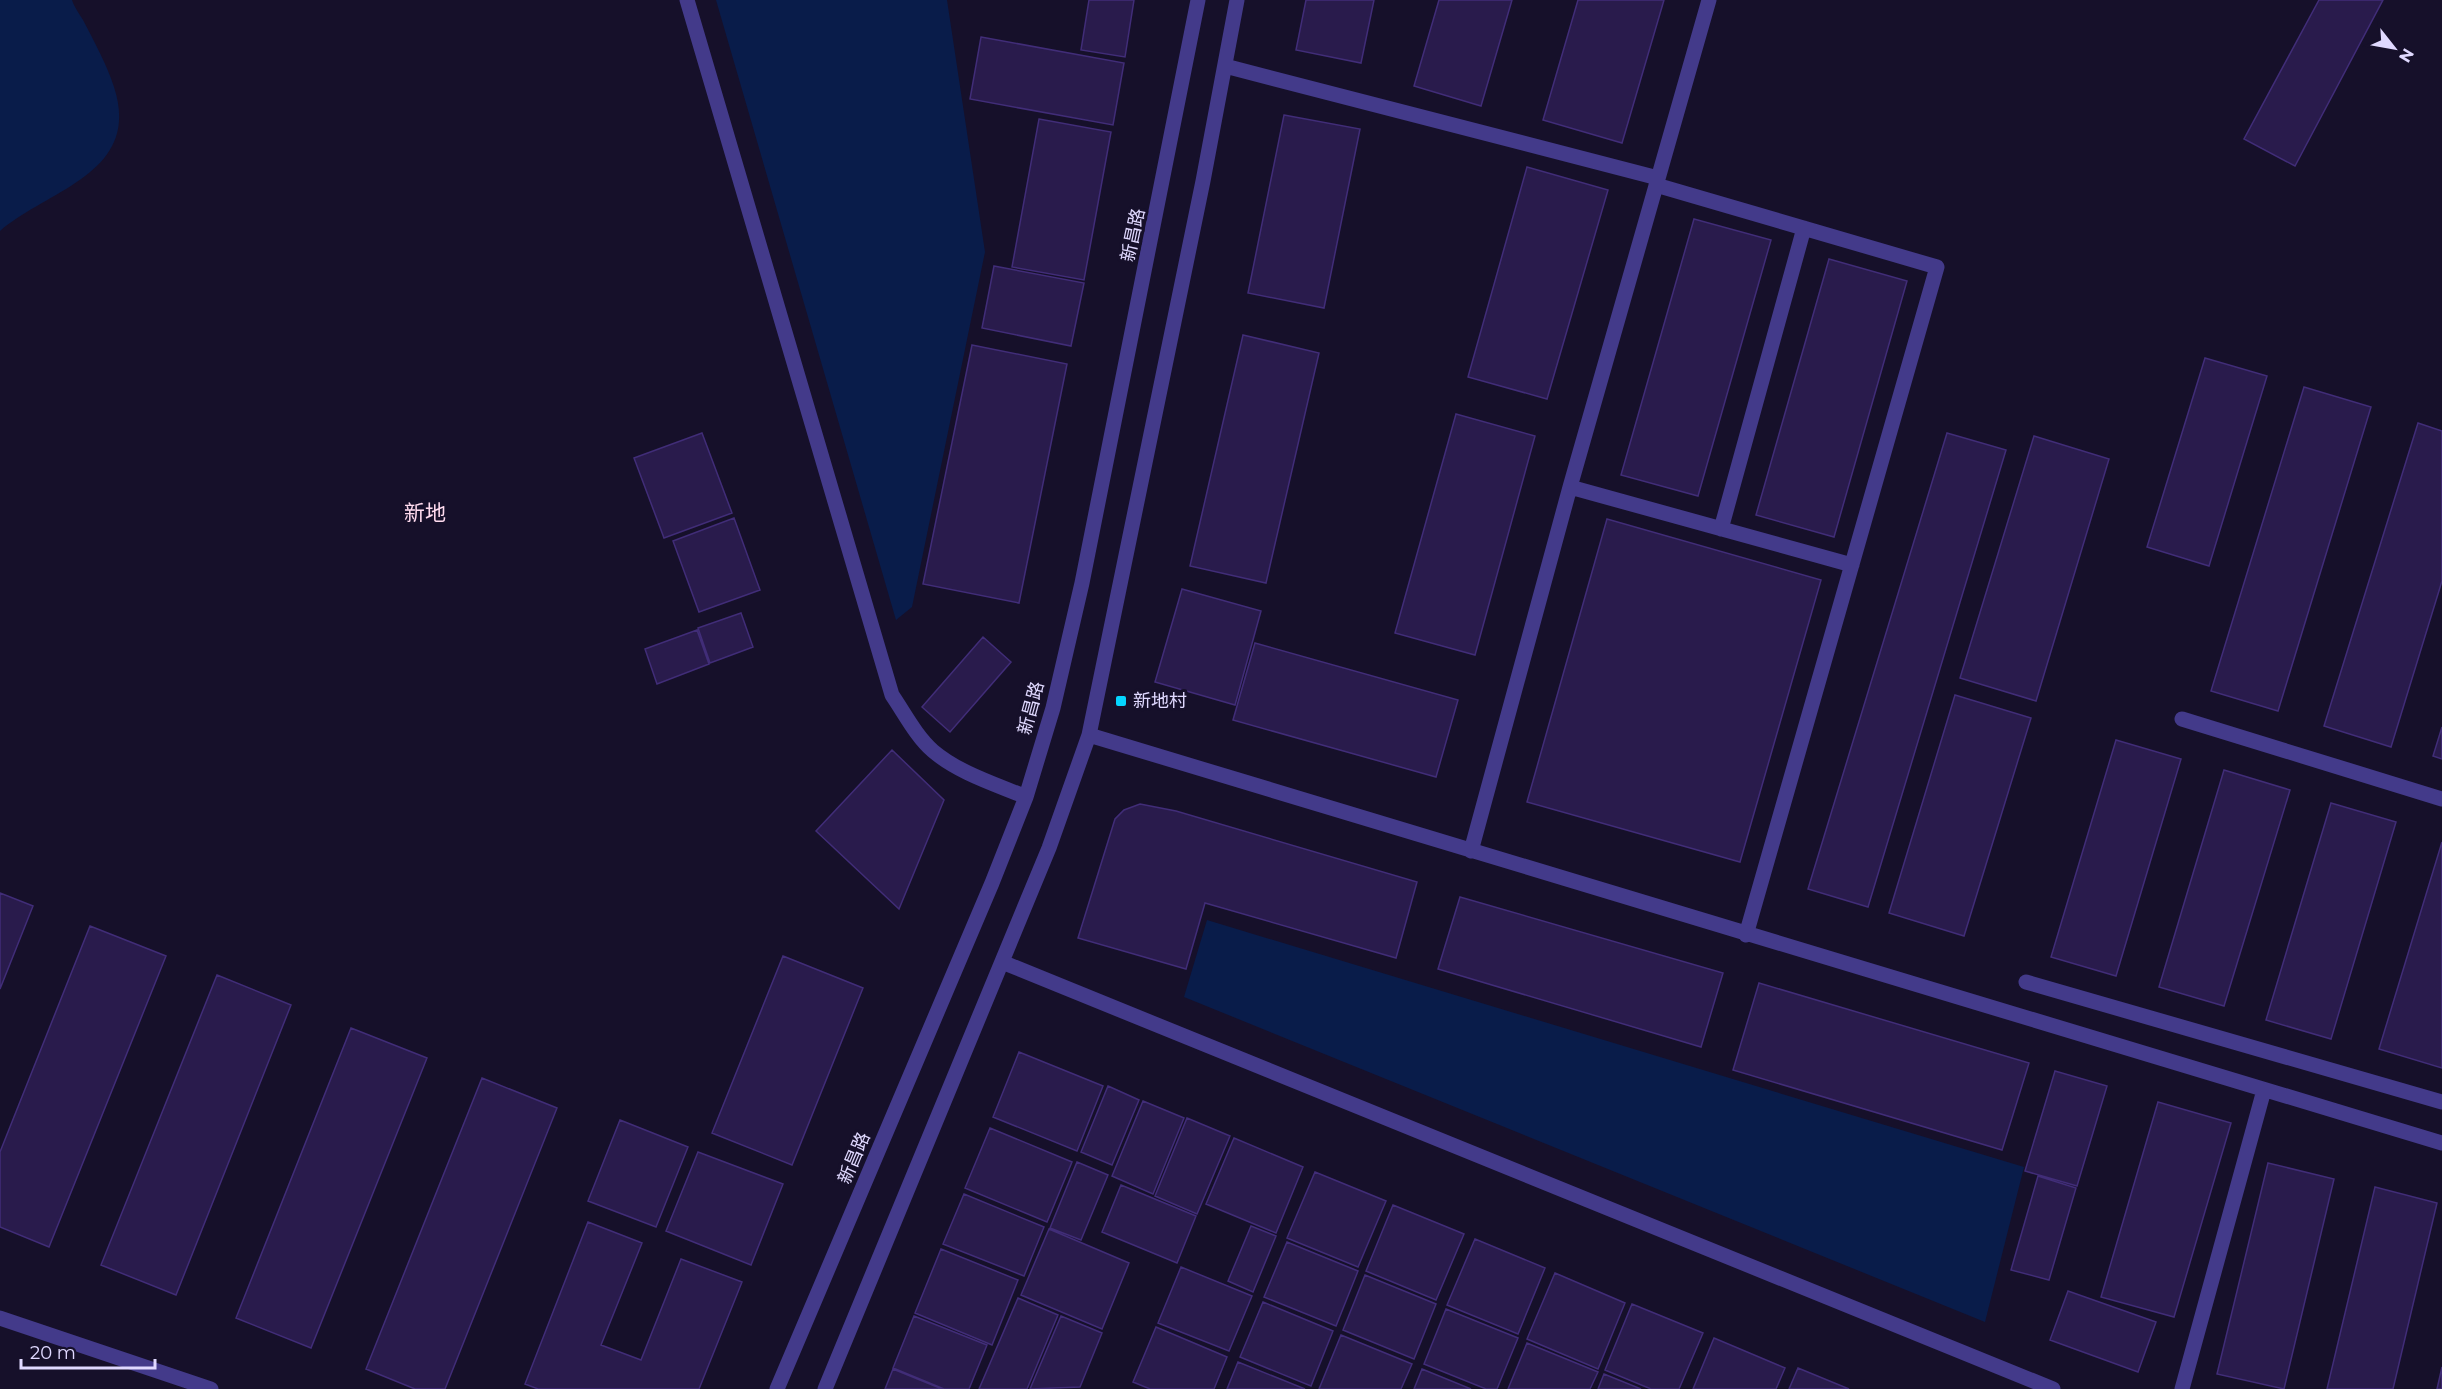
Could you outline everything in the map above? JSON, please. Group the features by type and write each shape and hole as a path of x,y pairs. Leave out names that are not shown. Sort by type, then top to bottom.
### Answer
{"street":[{"path":"687,0 892,694 914,729 933,751 960,769 1026,797"},
{"name":"新昌路","path":"777,1389 987,894 1026,797 1053,708 1082,583 1198,0"},
{"path":"825,1389 1002,962 1048,848 1089,735 1237,0"},
{"path":"1471,851 1570,487 1709,0"},
{"path":"1225,66 1657,181 1936,267 1746,935"},
{"path":"1721,529 1804,228"},
{"path":"1570,487 1852,565"},
{"path":"2182,720 2442,799"},
{"path":"1089,735 1746,935 2442,1143"},
{"path":"1002,962 2053,1389"},
{"path":"2026,982 2442,1102"},
{"path":"2182,1389 2264,1090"},
{"path":"0,1318 211,1389"}],"water":[{"path":"0,0 72,0 108,70 114,87 119,116 115,140 103,159 86,176 20,216 0,231"},
{"path":"716,0 947,0 985,252 912,607 896,620"},
{"path":"1207,920 2024,1167 1985,1322 1184,997"}],"building":[{"path":"1089,0 1134,0 1125,57 1081,50"},
{"path":"1306,0 1374,0 1361,63 1296,50"},
{"path":"1439,0 1512,0 1481,106 1414,86"},
{"path":"1578,0 1664,0 1622,143 1543,120"},
{"path":"2319,0 2383,0 2295,166 2244,139"},
{"path":"981,37 1124,63 1113,125 970,99"},
{"path":"1284,115 1360,129 1324,308 1248,293"},
{"path":"1039,119 1111,132 1084,280 1012,267"},
{"path":"1527,167 1608,190 1547,399 1468,377"},
{"path":"1694,219 1771,240 1698,496 1621,475"},
{"path":"1829,259 1907,281 1834,537 1756,515"},
{"path":"994,266 1084,283 1071,346 982,328"},
{"path":"1243,335 1319,353 1266,583 1190,566"},
{"path":"972,345 1067,364 1019,603 923,584"},
{"path":"2205,358 2267,376 2209,566 2147,547"},
{"path":"2304,387 2371,407 2278,711 2211,691"},
{"path":"1456,414 1535,436 1475,655 1395,633"},
{"path":"2418,423 2442,431 2442,581 2391,747 2324,726"},
{"path":"702,433 732,513 664,538 634,458"},
{"path":"1947,433 2006,450 1868,907 1808,889"},
{"path":"2034,436 2109,459 2036,701 1960,678"},
{"path":"734,518 760,590 699,612 673,541"},
{"path":"1607,519 1821,580 1740,862 1527,802"},
{"path":"1182,589 1261,611 1235,705 1155,682"},
{"path":"741,613 753,647 710,663 698,628"},
{"path":"697,630 709,664 657,684 645,649"},
{"path":"983,637 1011,662 950,732 922,707"},
{"path":"1255,643 1458,700 1436,777 1233,720"},
{"path":"1955,695 2031,718 1964,936 1889,913"},
{"path":"2442,727 2442,759 2433,756"},
{"path":"2116,740 2181,759 2116,976 2051,957"},
{"path":"892,750 944,800 899,909 816,831"},
{"path":"2224,770 2290,790 2224,1006 2159,987"},
{"path":"2331,803 2396,822 2331,1039 2266,1020"},
{"path":"1140,804 1176,811 1417,882 1396,958 1205,903 1186,969 1078,938 1115,819 1124,810"},
{"path":"2442,842 2442,1068 2379,1049"},
{"path":"0,893 33,906 0,989"},
{"path":"1460,897 1723,973 1701,1047 1438,969"},
{"path":"90,926 166,956 49,1247 0,1227 0,1152"},
{"path":"783,956 863,988 792,1165 712,1133"},
{"path":"217,975 291,1005 176,1295 101,1265"},
{"path":"1759,983 2029,1063 2002,1150 1733,1070"},
{"path":"351,1028 427,1058 311,1348 236,1318"},
{"path":"1019,1052 1103,1086 1077,1151 993,1117"},
{"path":"2055,1071 2107,1086 2077,1186 2025,1171"},
{"path":"482,1078 557,1108 445,1389 415,1389 366,1369"},
{"path":"1108,1086 1139,1100 1112,1165 1081,1152"},
{"path":"1143,1101 1184,1118 1153,1194 1112,1176"},
{"path":"2158,1102 2231,1123 2174,1317 2101,1297"},
{"path":"1187,1118 1230,1136 1197,1214 1155,1196"},
{"path":"620,1120 688,1147 656,1227 588,1201"},
{"path":"990,1128 1072,1162 1047,1222 965,1188"},
{"path":"1234,1138 1303,1167 1276,1233 1206,1204"},
{"path":"698,1152 783,1184 751,1265 666,1231"},
{"path":"1077,1162 1108,1175 1081,1240 1050,1228"},
{"path":"2268,1163 2334,1179 2284,1389 2217,1374"},
{"path":"1315,1172 1386,1201 1358,1267 1287,1238"},
{"path":"2038,1176 2076,1188 2049,1280 2011,1270"},
{"path":"1121,1185 1196,1216 1177,1263 1102,1232"},
{"path":"2375,1187 2437,1203 2393,1389 2327,1389"},
{"path":"964,1194 1044,1227 1024,1276 943,1244"},
{"path":"1393,1205 1464,1234 1436,1300 1366,1271"},
{"path":"588,1222 642,1243 601,1345 641,1360 681,1259 742,1282 699,1389 538,1389 525,1384"},
{"path":"1251,1226 1276,1236 1253,1292 1228,1281"},
{"path":"1049,1229 1129,1263 1102,1329 1021,1295"},
{"path":"1475,1239 1545,1268 1518,1334 1447,1305"},
{"path":"1287,1242 1358,1271 1336,1326 1264,1297"},
{"path":"941,1249 1018,1280 992,1345 915,1313"},
{"path":"1181,1267 1252,1296 1229,1351 1158,1323"},
{"path":"1555,1273 1625,1303 1598,1369 1527,1339"},
{"path":"1365,1275 1436,1304 1414,1359 1343,1330"},
{"path":"2068,1291 2156,1322 2138,1372 2050,1340"},
{"path":"1018,1298 1058,1315 1027,1389 979,1389"},
{"path":"1263,1302 1333,1331 1311,1386 1240,1357"},
{"path":"1632,1304 1703,1333 1679,1389 1651,1389 1605,1370"},
{"path":"1446,1309 1518,1338 1497,1389 1486,1389 1424,1364"},
{"path":"914,1316 987,1345 969,1389 944,1389 893,1368"},
{"path":"1061,1316 1102,1333 1080,1387 1030,1389"},
{"path":"1156,1327 1227,1357 1214,1389 1150,1389 1133,1382"},
{"path":"1341,1335 1412,1364 1401,1389 1319,1389"},
{"path":"1714,1338 1785,1368 1776,1389 1693,1389"},
{"path":"1527,1343 1598,1372 1590,1389 1508,1389"},
{"path":"1238,1362 1305,1389 1227,1389"},
{"path":"2442,1367 2442,1389 2437,1389"},
{"path":"1798,1368 1849,1389 1789,1389"},
{"path":"893,1369 942,1389 885,1389"},
{"path":"1422,1369 1471,1389 1414,1389"},
{"path":"1604,1374 1641,1389 1598,1389"}],"place":[{"name":"新地村","path":"1121,701"}],"district":[{"name":"新地","path":"425,512"}]}
